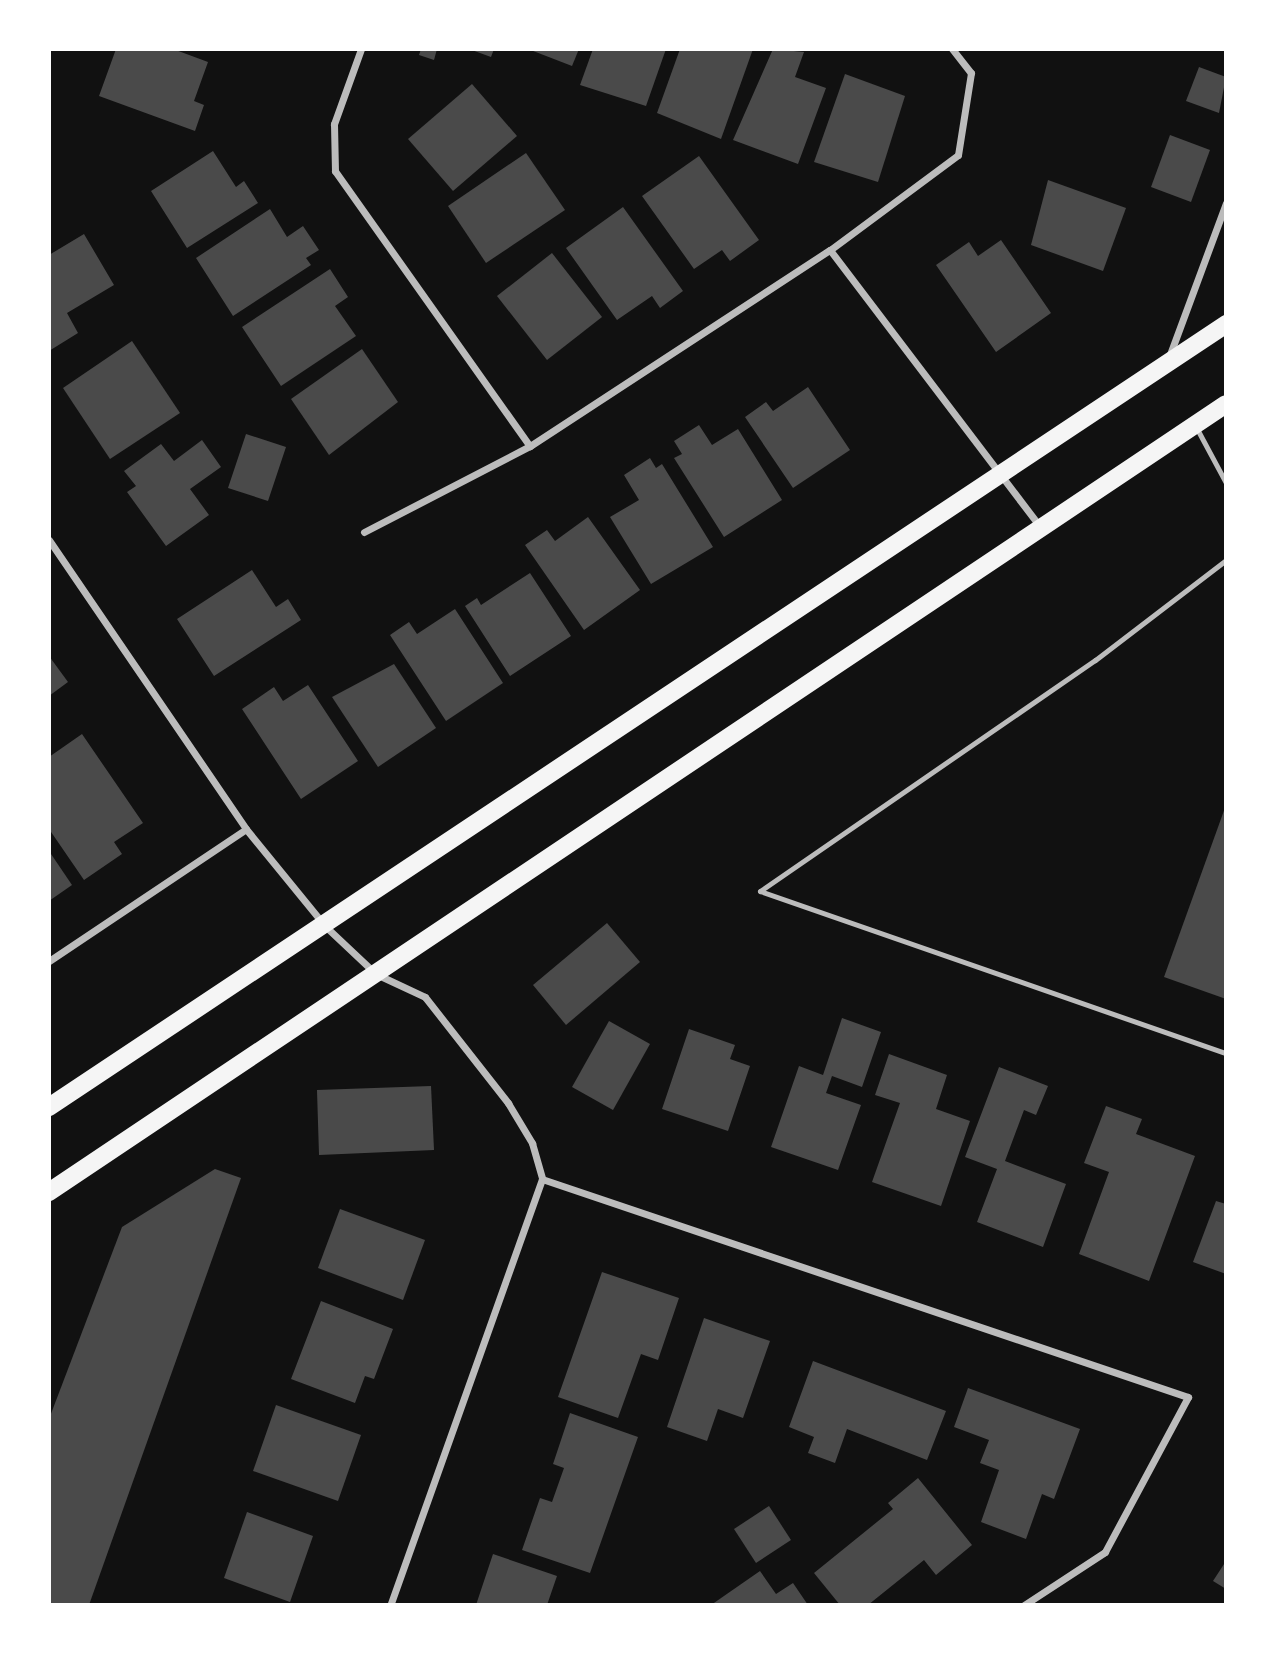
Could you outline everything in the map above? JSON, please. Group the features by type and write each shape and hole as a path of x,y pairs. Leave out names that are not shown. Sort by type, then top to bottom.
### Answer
{"main road":[{"path":"49,1107 325,926 1226,324"},
{"path":"49,1192 1226,404"}],"street":[{"path":"361,49 334,124 335,171 530,446"},
{"path":"364,532 530,446 830,250 958,155 971,73 952,49"},
{"path":"1165,365 1226,203"},
{"path":"830,250 1041,529"},
{"path":"49,540 246,829 325,926 376,974 425,998 509,1103 532,1143 542,1179 390,1605"},
{"path":"49,961 246,829"},
{"path":"542,1179 1188,1397 1105,1552 1024,1605"}],"lane":[{"path":"1195,425 1226,482"},
{"path":"1226,559 1095,660 760,891 1226,1054"}],"building":[{"path":"116,49 173,49 208,62 194,101 204,105 195,131 99,96"},
{"path":"421,49 437,49 434,60 419,55"},
{"path":"469,49 494,49 491,57"},
{"path":"528,49 579,49 572,66"},
{"path":"593,49 666,49 646,106 580,85"},
{"path":"680,49 753,49 721,139 657,113"},
{"path":"773,49 804,52 795,77 826,88 798,164 733,140"},
{"path":"1199,67 1226,77 1219,113 1186,101"},
{"path":"845,74 905,96 878,182 814,162"},
{"path":"472,84 517,136 453,191 408,139"},
{"path":"1170,135 1210,150 1191,202 1151,187"},
{"path":"213,151 236,187 244,181 258,203 187,248 151,191"},
{"path":"526,153 565,210 486,263 448,206"},
{"path":"699,156 759,240 730,261 722,250 694,269 642,196"},
{"path":"1048,180 1126,208 1103,271 1031,245"},
{"path":"623,207 683,291 660,308 652,296 617,320 566,248"},
{"path":"270,209 287,237 303,226 319,250 306,258 311,265 233,316 196,258"},
{"path":"84,234 114,285 67,313 78,333 49,351 49,255"},
{"path":"1001,240 1051,313 996,352 936,265 969,242 978,256"},
{"path":"552,253 602,317 547,360 497,296"},
{"path":"330,269 348,297 335,306 356,336 281,386 242,327"},
{"path":"132,341 180,413 110,459 63,388"},
{"path":"362,349 398,402 329,455 291,399"},
{"path":"808,387 850,450 793,488 745,417 766,402 773,411"},
{"path":"699,425 712,445 738,429 782,500 724,537 674,458 682,454 674,441"},
{"path":"246,434 286,447 268,501 228,488"},
{"path":"202,440 221,467 190,489 209,515 166,546 127,492 136,486 124,471 161,444 174,461"},
{"path":"650,458 656,468 662,464 713,547 651,584 610,517 639,500 624,475"},
{"path":"588,517 640,590 584,630 525,545 547,530 555,541"},
{"path":"252,570 276,607 288,599 301,620 214,676 177,619"},
{"path":"530,573 571,636 510,676 465,606 477,598 481,605"},
{"path":"455,609 503,683 446,721 390,635 409,622 417,634"},
{"path":"49,656 68,682 49,696"},
{"path":"394,664 436,728 378,767 332,697"},
{"path":"308,685 358,761 301,799 242,709 274,687 283,701"},
{"path":"82,734 143,823 114,842 122,854 84,880 49,829 49,757"},
{"path":"1226,805 1226,999 1164,977"},
{"path":"49,851 72,885 49,901"},
{"path":"607,923 640,962 566,1025 533,985"},
{"path":"842,1018 881,1032 862,1087 832,1076 826,1093 861,1105 838,1170 771,1147 799,1066 823,1075"},
{"path":"609,1021 650,1044 613,1110 572,1087"},
{"path":"689,1029 735,1045 730,1059 750,1066 728,1131 662,1109"},
{"path":"889,1054 947,1075 936,1109 970,1121 941,1206 872,1182 900,1103 875,1095"},
{"path":"999,1067 1048,1086 1036,1115 1024,1110 1005,1161 1066,1184 1043,1247 977,1222 997,1169 965,1157"},
{"path":"431,1086 434,1150 319,1155 317,1090"},
{"path":"1106,1106 1142,1119 1136,1134 1195,1156 1149,1281 1079,1254 1109,1172 1084,1163"},
{"path":"215,1169 241,1178 89,1605 49,1605 49,1419 122,1227"},
{"path":"1216,1201 1226,1204 1226,1274 1193,1262"},
{"path":"340,1209 425,1240 403,1300 318,1268"},
{"path":"602,1272 679,1298 658,1360 641,1354 618,1418 558,1397"},
{"path":"321,1301 393,1329 374,1379 365,1376 355,1403 291,1379"},
{"path":"704,1318 770,1341 743,1418 718,1409 707,1441 667,1427"},
{"path":"813,1361 946,1411 927,1460 847,1429 835,1463 808,1453 814,1437 789,1427"},
{"path":"968,1388 1080,1429 1054,1499 1042,1494 1026,1539 981,1522 999,1470 980,1463 989,1440 954,1427"},
{"path":"276,1405 361,1435 338,1501 253,1471"},
{"path":"570,1413 638,1437 590,1573 522,1550 540,1498 552,1502 564,1468 553,1464"},
{"path":"918,1478 972,1545 936,1575 924,1560 868,1605 840,1605 814,1573 893,1509 888,1503"},
{"path":"769,1506 791,1540 756,1563 734,1529"},
{"path":"247,1512 313,1536 290,1602 224,1578"},
{"path":"493,1554 557,1576 547,1605 476,1605"},
{"path":"1226,1561 1226,1589 1213,1581"},
{"path":"760,1571 776,1594 793,1583 808,1605 711,1605"}]}
